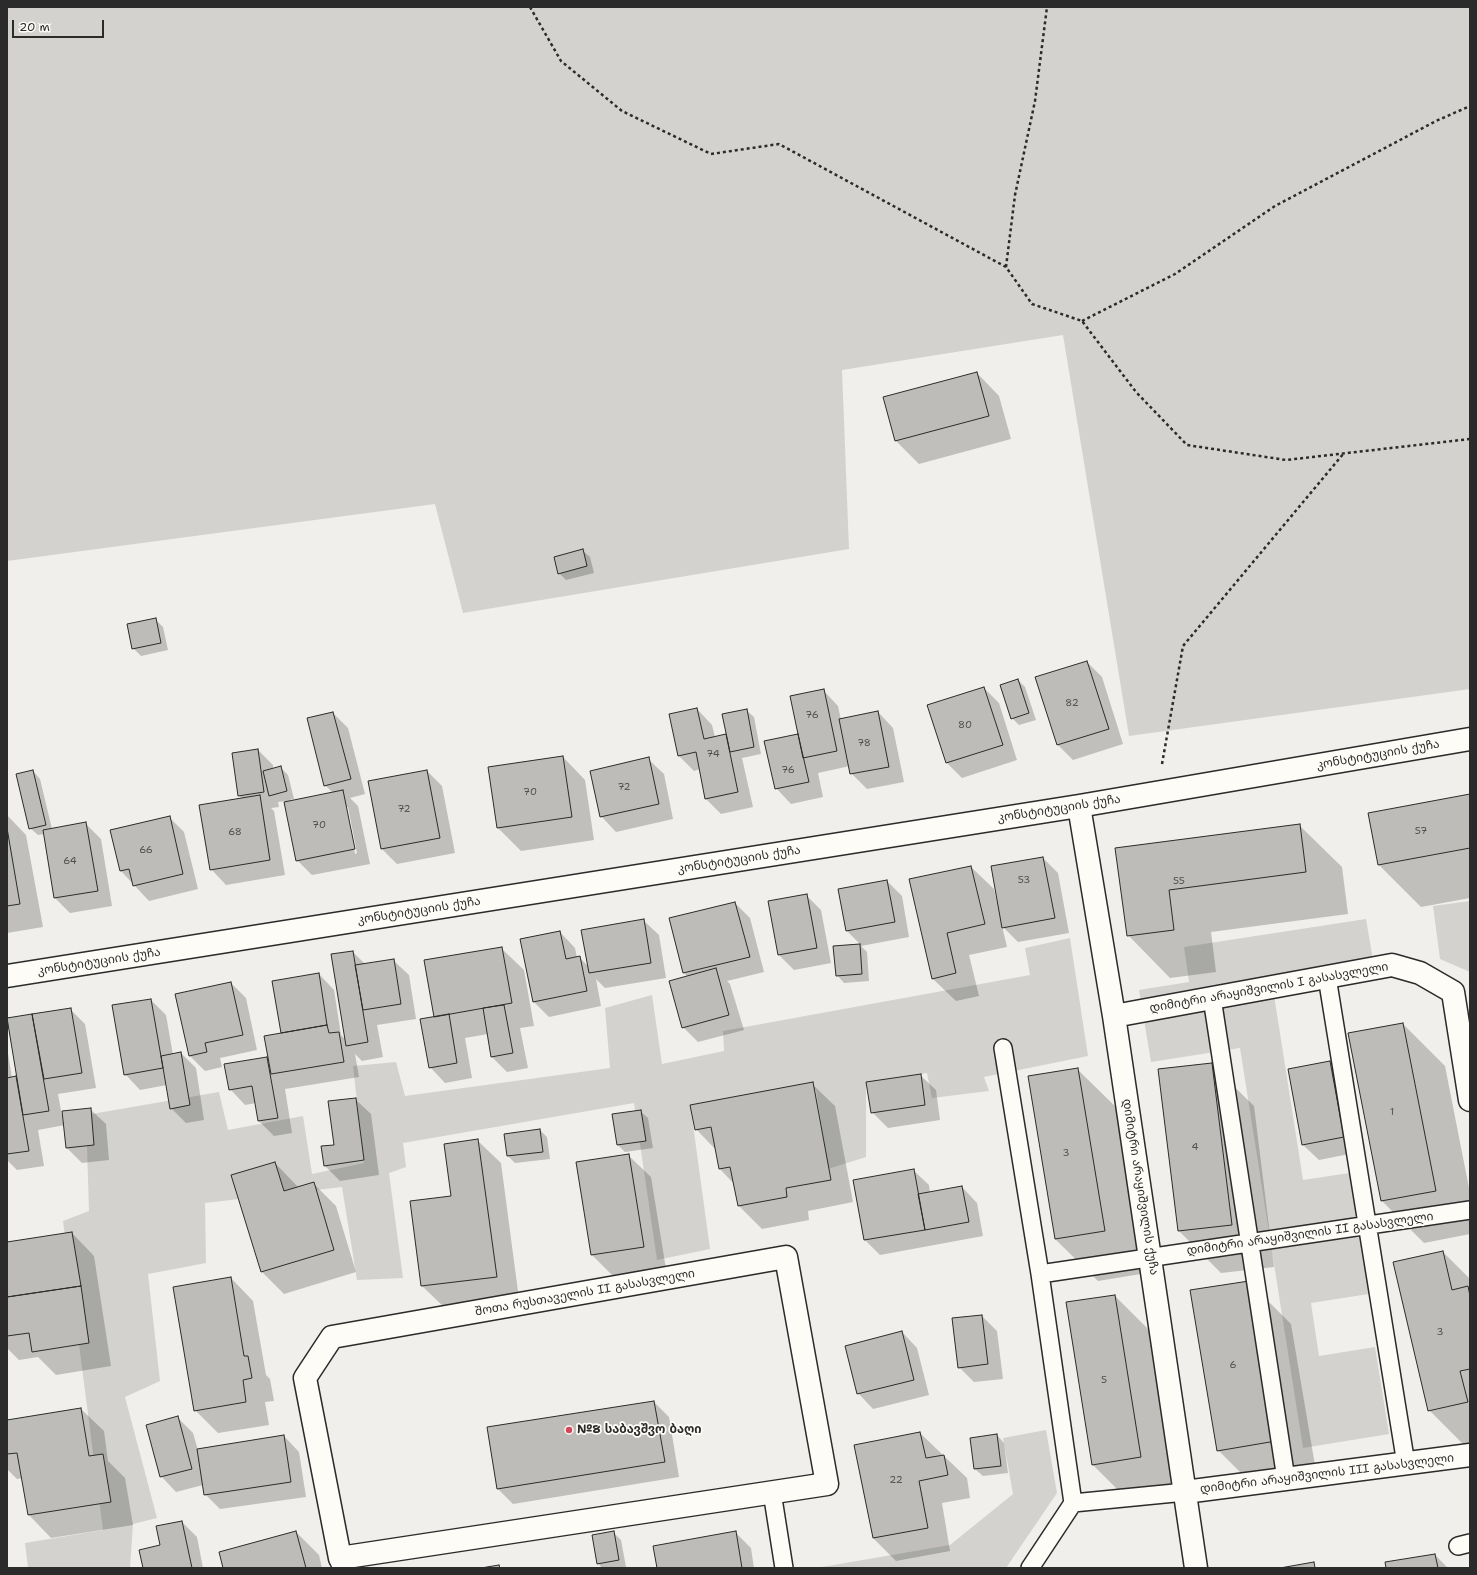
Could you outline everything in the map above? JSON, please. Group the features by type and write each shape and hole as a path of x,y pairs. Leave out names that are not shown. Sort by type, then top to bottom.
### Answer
{"street":[{"name":"კონსტიტუციის ქუჩა","path":"7,976 1079,806 1470,739"},
{"name":"დიმიტრი არაყიშვილის ქუჩა","path":"1079,806 1114,1016 1196,1568"},
{"name":"დიმიტრი არაყიშვილის I გასასვლელი","path":"1114,1016 1392,965 1420,973 1453,992 1470,1100"},
{"name":"შოთა რუსთაველის II გასასვლელი","path":"786,1258 827,1484 343,1563 305,1378 332,1338 786,1258"},
{"name":"დიმიტრი არაყიშვილის III გასასვლელი","path":"1184,1492 1470,1455"}],"lane":[{"path":"1327,977 1406,1464"},
{"path":"1212,998 1286,1479"},
{"path":"1003,1048 1040,1274 1073,1502 1030,1568"},
{"name":"დიმიტრი არაყიშვილის II გასასვლელი","path":"1040,1274 1470,1210"},
{"path":"772,1492 784,1568"},
{"path":"1073,1502 1184,1492"}],"path":[{"path":"530,7 561,61 622,111 711,154 779,144 1006,267 1032,304 1082,321 1136,392 1187,445 1286,460 1470,439"},
{"path":"1006,267 1015,195 1034,101 1047,7"},
{"path":"1082,321 1175,274 1275,206 1436,121 1470,106"},
{"path":"1157,792 1183,646 1344,453"}],"shaded area":[{"path":"7,7 1470,7 1470,689 1129,736 1063,335 842,370 849,549 463,613 435,504 7,561"},
{"path":"1470,901 1470,972 1440,959 1433,906"},
{"path":"1366,919 1373,960 1271,976 1303,1180 1356,1172 1375,1293 1311,1303 1319,1356 1375,1347 1389,1434 1303,1448 1240,1048 1151,1062 1139,990 1189,982 1184,947"},
{"path":"1070,938 1088,1056 984,1077 989,1091 932,1098 927,1073 866,1083 866,1157 828,1169 816,1090 691,1110 710,1249 657,1260 634,1103 403,1143 406,1167 389,1173 403,1278 357,1280 342,1187 205,1203 206,1263 148,1274 160,1381 125,1397 157,1518 133,1524 130,1568 28,1568 25,1543 103,1530 63,1221 89,1211 86,1115 219,1092 228,1130 303,1116 312,1174 364,1163 353,1066 396,1062 405,1096 610,1068 605,1008 652,995 662,1064 724,1051 723,1031 1030,975 1025,948"},
{"path":"1046,1430 1057,1493 1006,1568 816,1568 950,1545 1013,1494 1003,1438"}],"building":[{"path":"977,372 989,416 895,441 883,397"},
{"path":"583,549 587,566 558,574 554,557"},
{"path":"156,618 161,643 132,649 127,624"},
{"path":"1087,661 1109,729 1057,745 1035,677"},
{"path":"1018,679 1029,713 1011,719 1000,685"},
{"path":"984,687 1003,745 946,763 927,705"},
{"path":"824,689 837,751 803,758 790,696"},
{"path":"697,708 704,739 726,734 738,792 705,799 696,752 678,756 669,714"},
{"path":"747,709 754,747 730,752 722,714"},
{"path":"878,711 889,767 850,774 839,719"},
{"path":"333,712 351,779 324,786 307,718"},
{"path":"798,734 809,782 775,789 764,741"},
{"path":"258,749 264,792 238,796 232,753"},
{"path":"563,756 572,817 497,828 488,767"},
{"path":"649,757 659,804 600,817 590,771"},
{"path":"281,766 287,791 269,796 263,771"},
{"path":"33,770 46,825 29,829 16,774"},
{"path":"427,770 440,838 381,849 368,781"},
{"path":"343,790 355,849 296,861 284,802"},
{"path":"1470,794 1470,848 1378,865 1368,813"},
{"path":"260,795 270,860 210,870 199,805"},
{"path":"170,816 183,874 133,886 129,869 120,871 110,830"},
{"path":"86,822 98,891 54,898 43,830"},
{"path":"1300,824 1306,872 1169,890 1174,930 1127,936 1115,848"},
{"path":"7,828 20,904 7,906"},
{"path":"1043,857 1055,918 1002,928 991,866"},
{"path":"971,866 985,924 947,933 956,973 932,979 909,879"},
{"path":"887,880 895,922 846,931 838,889"},
{"path":"807,894 817,948 778,955 768,901"},
{"path":"735,902 750,957 683,973 669,918"},
{"path":"644,919 651,963 589,973 581,930"},
{"path":"560,931 566,959 580,956 587,991 533,1002 520,939"},
{"path":"860,944 862,974 836,976 833,946"},
{"path":"502,947 512,1003 434,1017 424,960"},
{"path":"353,951 368,1042 346,1046 331,954"},
{"path":"394,959 401,1004 363,1010 355,965"},
{"path":"716,968 729,1015 682,1028 669,981"},
{"path":"319,973 327,1025 281,1033 272,981"},
{"path":"231,982 243,1035 205,1043 207,1052 189,1056 175,994"},
{"path":"151,999 163,1068 124,1075 112,1005"},
{"path":"504,1005 513,1053 491,1057 483,1008"},
{"path":"71,1008 82,1073 44,1079 32,1014"},
{"path":"32,1014 49,1111 23,1115 7,1018"},
{"path":"449,1014 457,1063 429,1068 420,1019"},
{"path":"1403,1023 1436,1191 1381,1201 1348,1033"},
{"path":"327,1025 329,1033 339,1032 344,1062 271,1074 264,1036"},
{"path":"181,1052 190,1105 170,1109 161,1056"},
{"path":"267,1057 278,1118 258,1121 252,1086 229,1090 224,1064"},
{"path":"1330,1061 1344,1137 1302,1145 1288,1069"},
{"path":"1212,1063 1232,1225 1178,1231 1158,1069"},
{"path":"1078,1068 1105,1231 1055,1239 1028,1076"},
{"path":"921,1074 925,1105 871,1113 866,1082"},
{"path":"16,1076 29,1151 7,1154 7,1078"},
{"path":"813,1082 831,1180 786,1188 787,1197 738,1206 730,1167 719,1169 711,1127 695,1130 690,1105"},
{"path":"356,1098 364,1160 324,1166 321,1146 334,1145 328,1101"},
{"path":"91,1108 94,1145 66,1148 62,1111"},
{"path":"641,1110 646,1141 617,1145 612,1114"},
{"path":"540,1129 543,1152 507,1156 504,1134"},
{"path":"478,1139 497,1277 421,1286 410,1201 451,1196 444,1144"},
{"path":"629,1154 644,1247 591,1255 576,1162"},
{"path":"275,1162 284,1191 314,1182 334,1250 261,1272 231,1175"},
{"path":"914,1169 925,1230 864,1240 853,1180"},
{"path":"962,1186 969,1222 925,1230 918,1194"},
{"path":"72,1232 81,1286 7,1297 7,1242"},
{"path":"1443,1251 1452,1290 1468,1286 1470,1296 1470,1369 1460,1371 1468,1402 1428,1411 1393,1262"},
{"path":"231,1277 244,1356 248,1356 252,1378 243,1380 246,1402 194,1411 173,1287"},
{"path":"1249,1281 1276,1441 1217,1451 1190,1290"},
{"path":"81,1286 89,1343 32,1352 29,1333 7,1336 7,1297"},
{"path":"1115,1295 1141,1457 1092,1465 1066,1302"},
{"path":"982,1315 988,1364 958,1368 952,1318"},
{"path":"902,1331 914,1380 857,1394 845,1346"},
{"path":"654,1401 665,1462 497,1489 487,1427"},
{"path":"81,1408 89,1456 103,1454 111,1502 28,1515 17,1453 7,1454 7,1420"},
{"path":"178,1416 192,1469 160,1477 146,1425"},
{"path":"920,1432 926,1458 944,1455 948,1475 919,1481 928,1528 873,1538 854,1445"},
{"path":"997,1434 1001,1466 974,1469 970,1438"},
{"path":"284,1435 291,1482 204,1495 197,1449"},
{"path":"182,1521 192,1568 143,1568 139,1550 160,1545 156,1526"},
{"path":"296,1531 306,1568 223,1568 219,1552"},
{"path":"614,1531 619,1560 597,1564 592,1535"},
{"path":"736,1531 742,1568 657,1568 653,1546"},
{"path":"1435,1554 1438,1568 1386,1568 1385,1562"},
{"path":"1314,1562 1315,1568 1280,1568"},
{"path":"499,1565 500,1568 481,1568"}],"place":[{"name":"№8 საბავშვო ბაღი","path":"569,1430"}]}
